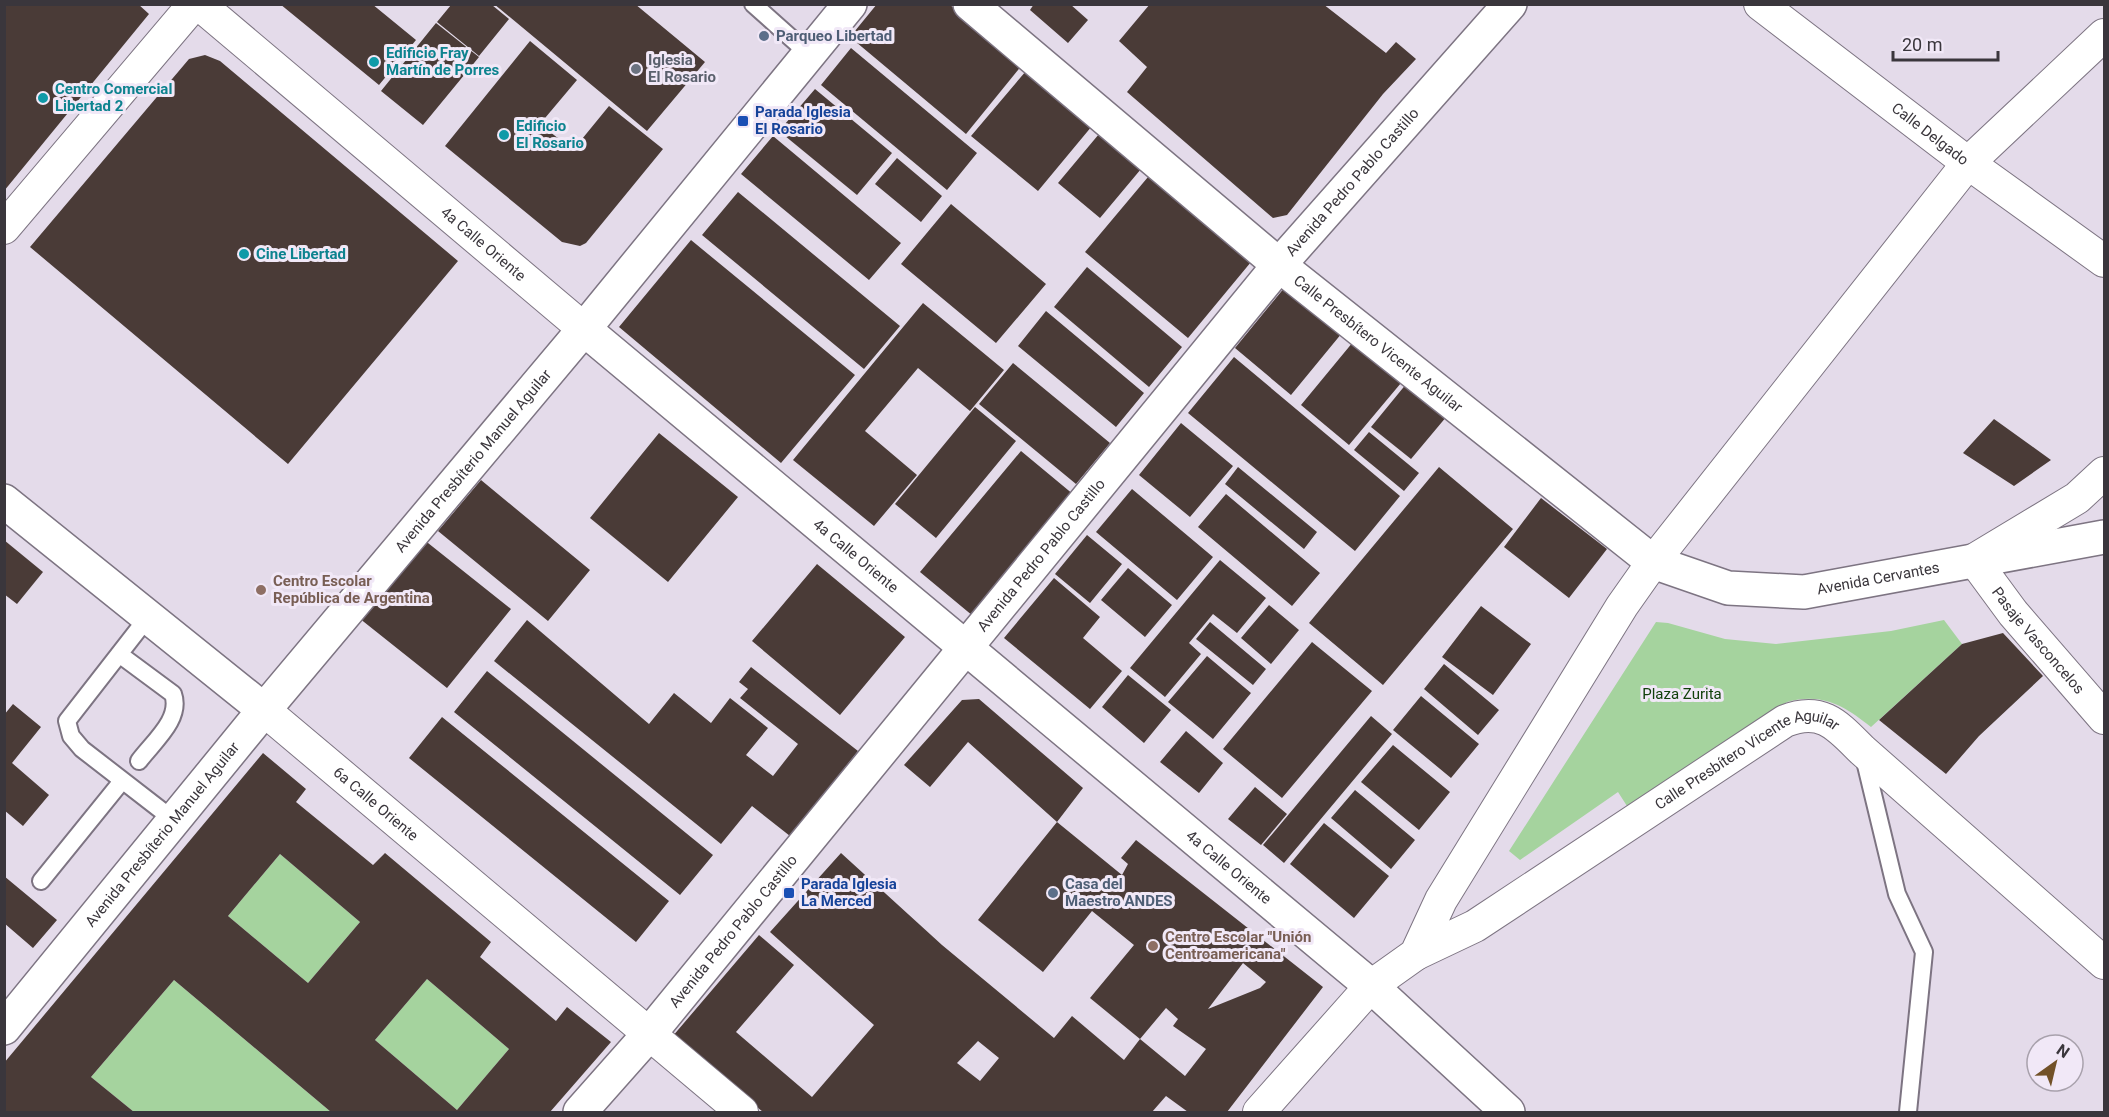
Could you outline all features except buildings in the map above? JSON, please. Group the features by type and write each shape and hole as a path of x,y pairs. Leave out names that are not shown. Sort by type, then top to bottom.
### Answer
{"main road":[{"name":"Avenida Presbíterio Manuel Aguilar","path":"4,1028 264,710 584,329 850,4"},
{"name":"Calle Presbítero Vicente Aguilar","path":"970,4 1279,265 1653,562"},
{"name":"Avenida Pedro Pablo Castillo","path":"580,1113 650,1033 1279,265 1510,4"},
{"name":"4a Calle Oriente","path":"584,329 1371,986 1508,1113"},
{"name":"6a Calle Oriente","path":"4,501 264,710"},
{"name":"Avenida Cervantes","path":"1653,562 1728,588 1804,592 2104,537"}],"street":[{"path":"4,228 194,4"},
{"name":"4a Calle Oriente","path":"199,4 584,329"},
{"name":"Calle Delgado","path":"1760,4 1968,163 2104,261"},
{"path":"1416,954 1441,900 1622,606 1653,562 1968,163 2104,36"},
{"path":"1974,560 2077,498 2104,473"},
{"name":"Pasaje Vasconcelos","path":"1974,560 2013,613 2104,718"},
{"name":"6a Calle Oriente","path":"264,710 650,1033 742,1113"},
{"name":"Calle Presbítero Vicente Aguilar","path":"1259,1113 1371,986 1416,954 1474,926 1785,721 1804,716 1825,719 1840,727 1862,750 2104,963"}],"lane":[{"path":"753,4 809,54"},
{"path":"148,617 68,721 71,736 82,749 175,821"},
{"path":"119,654 173,694 177,705 175,714 139,761"},
{"path":"1862,750 1897,894 1924,952 1908,1113"},
{"path":"41,881 122,781"}],"green space":[{"name":"Plaza Zurita","path":"1944,620 1962,644 1871,727 1842,707 1822,700 1800,699 1787,702 1627,806 1618,792 1520,860 1509,851 1656,622 1668,623 1725,639 1776,644 1891,631"},
{"path":"280,854 360,922 308,983 228,916"},
{"path":"427,979 509,1049 457,1110 375,1040"},
{"path":"174,980 331,1112 134,1112 91,1077"}],"place":[{"name":"Parqueo Libertad","path":"764,36"},
{"name":"Edificio Fray Martín de Porres","path":"374,62"},
{"name":"Iglesia El Rosario","path":"636,69"},
{"name":"Centro Comercial Libertad 2","path":"43,98"},
{"name":"Parada Iglesia El Rosario","path":"743,121"},
{"name":"Edificio El Rosario","path":"504,135"},
{"name":"Cine Libertad","path":"244,254"},
{"name":"Centro Escolar República de Argentina","path":"261,590"},
{"name":"Parada Iglesia La Merced","path":"789,893"},
{"name":"Casa del Maestro ANDES","path":"1053,893"},
{"name":"Centro Escolar \"Unión Centroamericana\"","path":"1153,946"}]}
